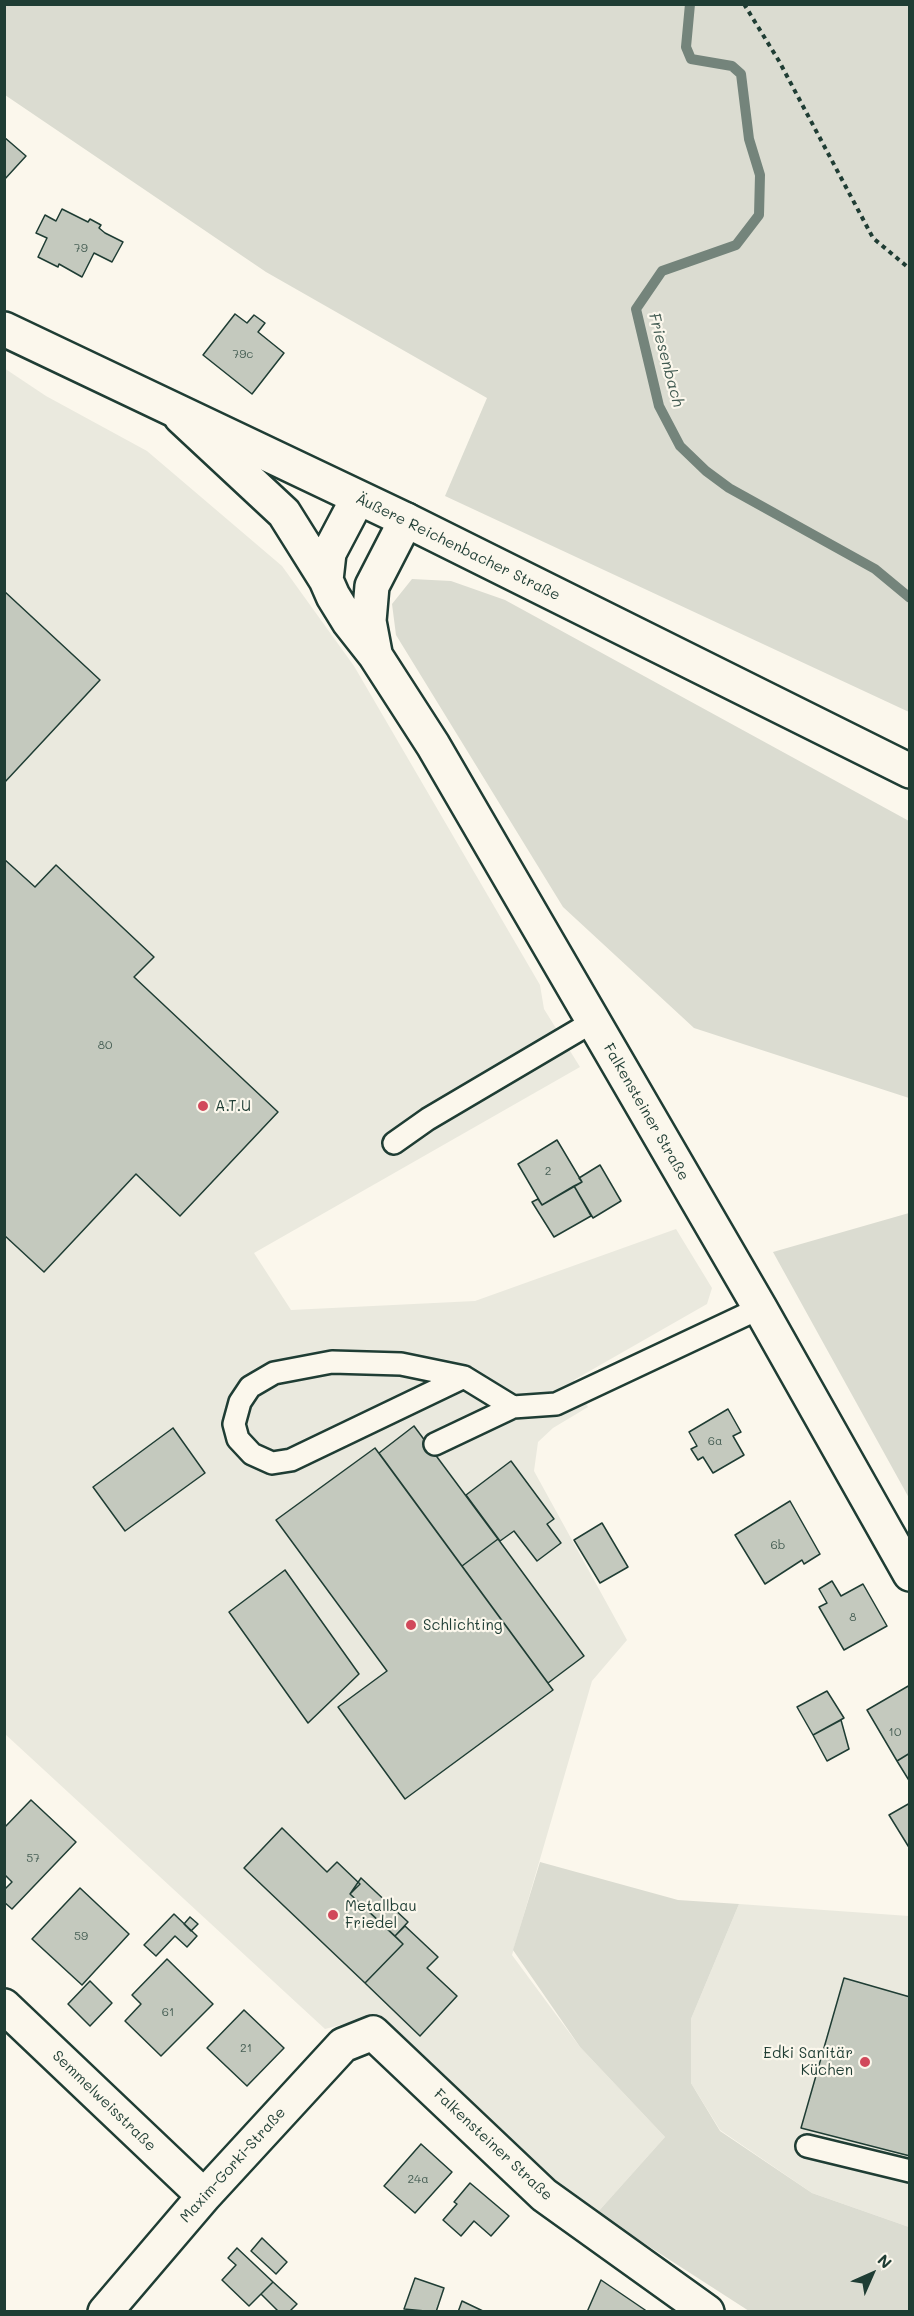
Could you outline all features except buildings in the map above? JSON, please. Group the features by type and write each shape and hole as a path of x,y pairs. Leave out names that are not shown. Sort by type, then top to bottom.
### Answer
{"main road":[{"name":"Äußere Reichenbacher Straße","path":"4,329 406,520 909,771"},
{"name":"Falkensteiner Straße","path":"176,412 284,513 349,622 375,655 434,745 760,1308 909,1574"},
{"path":"326,580 329,553 358,498"},
{"name":"Falkensteiner Straße","path":"375,655 369,621 372,586 406,520"},
{"name":"Semmelweisstraße","path":"4,2006 204,2196"},
{"name":"Falkensteiner Straße","path":"373,2033 544,2195 707,2312"},
{"name":"Maxim-Gorki-Straße","path":"105,2312 204,2196 343,2045 373,2033"}],"lane":[{"path":"394,1143 428,1119 594,1021"},
{"path":"435,1444 513,1407 556,1404 760,1308"},
{"path":"464,1377 291,1460 272,1463 252,1455 238,1439 234,1424 240,1402 250,1387 274,1373 332,1362 400,1364 464,1377 513,1407"},
{"path":"807,2146 909,2171"}],"path":[{"path":"744,4 779,61 873,238 909,269"}],"shaded area":[{"path":"4,5 909,5 909,712 445,496 487,398 266,272 5,95"},
{"path":"4,368 46,396 147,451 282,566 354,666 540,985 544,1009 580,1067 254,1253 291,1310 475,1301 676,1229 712,1288 707,1304 574,1380 588,1407 553,1428 538,1442 534,1471 627,1640 592,1681 512,1955 580,2047 665,2137 597,2213 551,2183 371,2017 325,2029 5,1734"},
{"path":"412,579 451,581 505,600 909,821 909,1098 694,1028 563,907 396,635 392,604"},
{"path":"910,1213 909,1498 773,1252"},
{"path":"540,1862 678,1900 739,1904 691,2019 691,2083 720,2131 812,2193 909,2227 909,2311 749,2311 597,2213 665,2137 580,2047 513,1950"},
{"path":"739,1904 909,1916 909,2227 812,2193 720,2130 691,2083 691,2019"}],"waterway":[{"name":"Friesenbach","path":"690,4 686,47 691,59 732,66 741,74 749,139 760,175 759,215 736,245 662,271 636,309 659,406 680,446 706,471 729,488 875,569 910,598"}],"place":[{"name":"A.T.U","path":"203,1106"},
{"name":"Schlichting","path":"411,1625"},
{"name":"Metallbau Friedel","path":"333,1915"},
{"name":"Edki Sanitär Küchen","path":"865,2062"}]}
